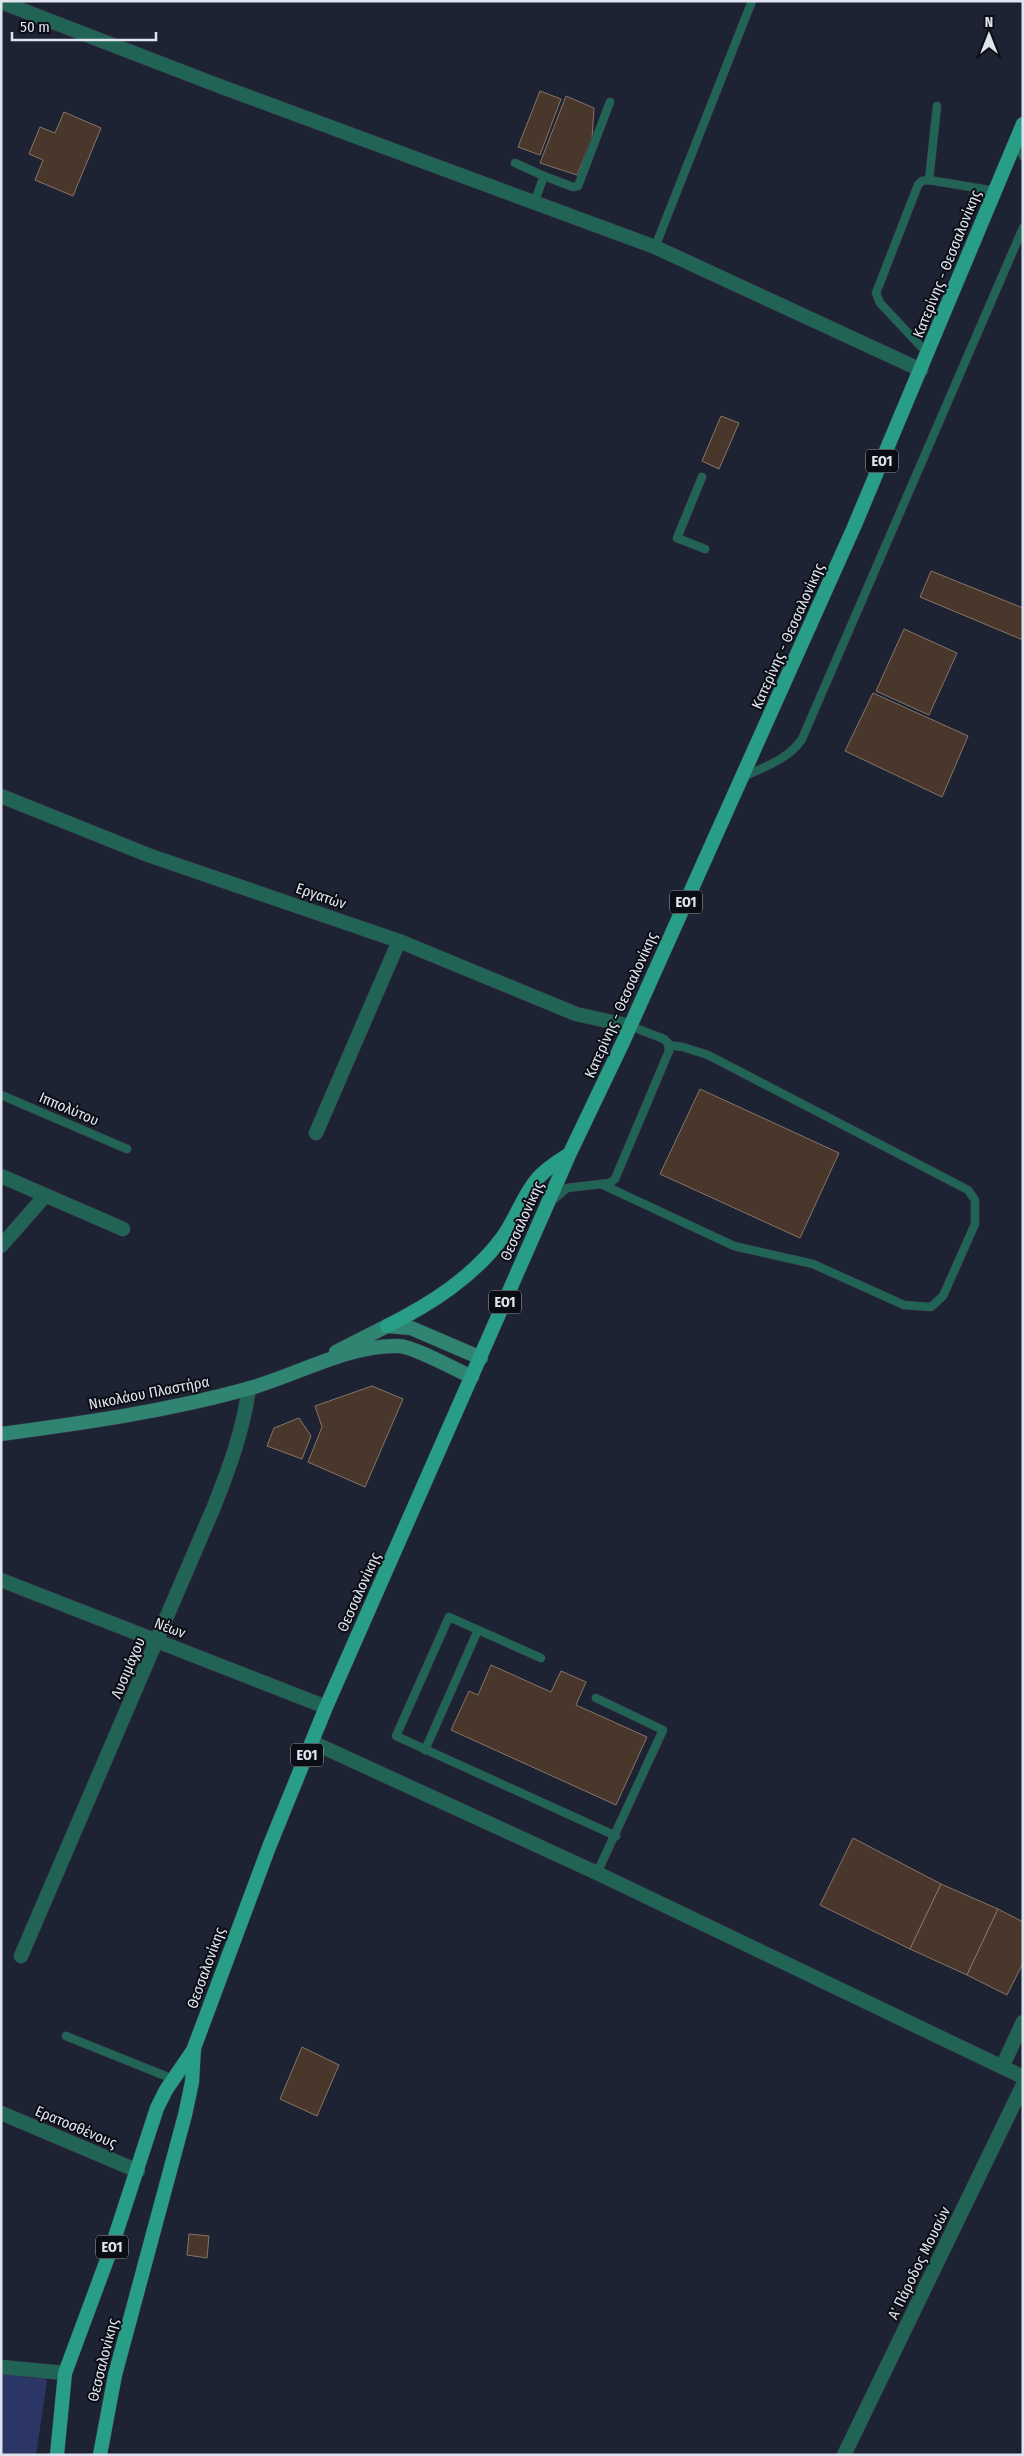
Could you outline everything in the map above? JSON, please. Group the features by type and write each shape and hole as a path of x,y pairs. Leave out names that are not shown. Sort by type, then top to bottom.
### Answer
{"main road":[{"name":"Κατερίνης - Θεσσαλονίκης","path":"569,1155 630,1026 854,527 1023,124"},
{"name":"Θεσσαλονίκης","path":"57,2455 65,2372 138,2171 157,2108 173,2079 194,2048 262,1865 326,1707 569,1155"},
{"path":"388,1326 438,1298 480,1264 503,1237 536,1180 547,1169 569,1155"},
{"path":"388,1326 411,1328 481,1358"},
{"name":"Νικολάου Πλαστήρα","path":"300,1371 388,1326"},
{"name":"Νικολάου Πλαστήρα","path":"1,1434 164,1409 250,1388 367,1349 393,1346 418,1351 472,1377"},
{"name":"Θεσσαλονίκης","path":"102,2452 115,2375 185,2115 192,2082 194,2048"}],"street":[{"path":"1,2 222,87 655,247 921,370"},
{"name":"Εργατών","path":"1,796 148,855 400,941 576,1014 630,1026"},
{"path":"316,1133 400,941"},
{"path":"1,1176 44,1197 122,1229"},
{"path":"1,1246 44,1197"},
{"name":"Λυσιμάχου","path":"21,1956 237,1449 245,1422 250,1388"},
{"name":"Νέων","path":"1,1580 326,1707"},
{"path":"312,1742 338,1752 597,1873 1023,2077"},
{"path":"1002,2066 1023,2022"},
{"name":"Α΄ Πάροδος Μουσών","path":"844,2455 1023,2086"},
{"name":"Ερατοσθένους","path":"1,2113 138,2171"},
{"path":"1,2367 65,2372"}],"lane":[{"path":"655,247 752,1"},
{"path":"515,163 573,187 578,186 610,102"},
{"path":"929,180 937,106"},
{"path":"1015,141 1023,156"},
{"path":"534,203 544,176"},
{"path":"928,354 880,303 876,293 918,185 922,181 929,180 995,191"},
{"path":"741,778 786,756 796,748 802,739 1023,228"},
{"path":"702,478 678,538 705,549"},
{"path":"547,1204 567,1188 610,1184 615,1179 667,1058 668,1045 662,1037 630,1026"},
{"path":"601,1184 734,1246 813,1264 904,1305 931,1307 943,1296 974,1224 975,1200 968,1190 708,1055 683,1047 668,1045"},
{"name":"Ιππολύτου","path":"1,1095 127,1149"},
{"path":"541,1658 449,1616 396,1736 616,1836"},
{"path":"426,1750 478,1630"},
{"path":"596,1698 663,1730 616,1836 597,1873"},
{"path":"66,2036 173,2079"}],"shaded area":[{"path":"1,2372 24,2377 44,2378 47,2381 36,2455 1,2455"}],"building":[{"path":"540,91 561,99 540,155 518,147"},
{"path":"566,96 594,108 592,139 577,175 540,163"},
{"path":"64,112 101,128 73,196 35,180 43,160 29,154 40,127 55,133"},
{"path":"721,416 739,423 719,469 702,461"},
{"path":"931,571 1023,608 1023,640 920,597"},
{"path":"904,629 957,653 929,715 876,691"},
{"path":"873,693 968,736 942,797 845,751"},
{"path":"700,1089 839,1153 800,1238 660,1174"},
{"path":"372,1386 403,1399 365,1487 308,1462 322,1427 315,1406"},
{"path":"299,1418 311,1436 302,1459 267,1446 274,1428"},
{"path":"491,1665 551,1692 561,1671 586,1682 576,1705 647,1737 616,1805 451,1730 469,1691 478,1695"},
{"path":"853,1838 941,1884 910,1949 820,1905"},
{"path":"941,1884 998,1909 967,1975 910,1949"},
{"path":"998,1909 1023,1922 1023,1963 1007,1995 967,1975"},
{"path":"302,2047 339,2065 317,2116 280,2099"},
{"path":"189,2234 209,2236 207,2258 187,2255"}]}
